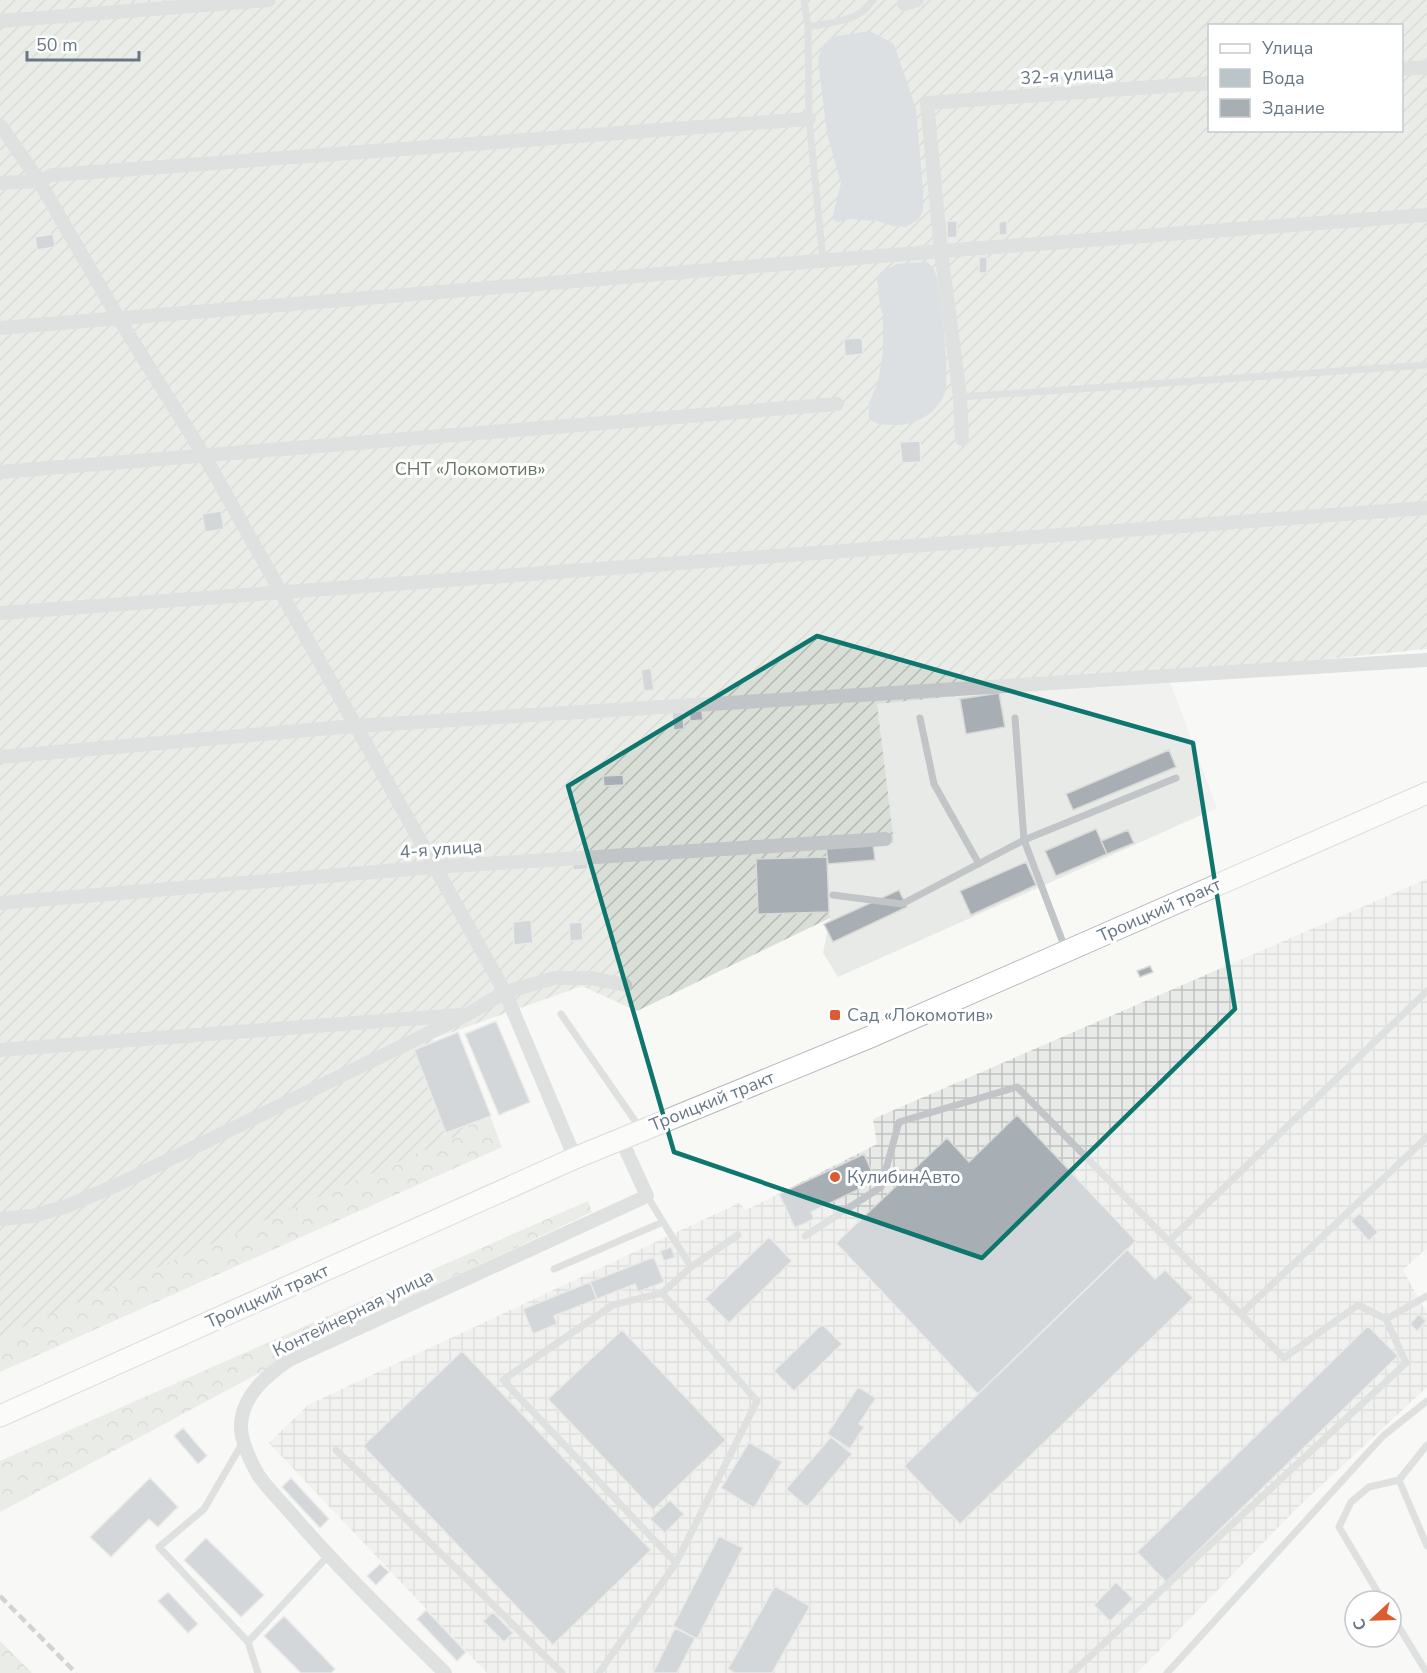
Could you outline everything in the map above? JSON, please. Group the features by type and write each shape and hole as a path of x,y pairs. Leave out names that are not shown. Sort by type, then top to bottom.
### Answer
{"main road":[{"name":"Троицкий тракт","path":"0,1416 575,1158 875,1035 1427,793"}],"street":[{"path":"0,21 269,0"},
{"path":"1403,69 1427,67"},
{"name":"32-я улица","path":"941,251 927,103 1208,83"},
{"path":"0,183 39,181 52,175 809,119"},
{"path":"0,125 39,181 119,319 205,457 505,992 575,1158"},
{"path":"0,328 941,251 1427,215"},
{"path":"941,251 960,397 962,439"},
{"path":"0,472 837,404"},
{"path":"0,613 1427,508"},
{"path":"0,757 355,726 1427,660"},
{"name":"4-я улица","path":"0,903 434,867 885,839"},
{"path":"0,1219 33,1216 67,1206 117,1185 468,1014 505,992 555,978 591,978 625,985"},
{"path":"0,1050 468,1014"},
{"path":"621,1139 646,1196"},
{"name":"Контейнерная улица","path":"444,1673 328,1556 259,1475 244,1441 241,1425 246,1406 257,1387 289,1360 646,1196"}],"lane":[{"path":"804,0 808,27 809,119 823,261"},
{"path":"808,27 848,19 866,11 873,0"},
{"path":"960,397 1427,365"},
{"path":"920,718 934,784 979,864"},
{"path":"1015,718 1024,840 1066,951"},
{"path":"833,895 902,904 1024,840 1176,778"},
{"path":"1169,1241 1427,991"},
{"path":"561,1014 642,1130"},
{"path":"805,1236 881,1187 899,1122 1017,1087 1284,1358 1358,1305 1386,1319 1406,1363 1072,1673"},
{"path":"1241,1314 1427,1137"},
{"path":"646,1196 691,1267"},
{"path":"554,1269 663,1222"},
{"path":"676,1563 503,1380 613,1305 662,1293 691,1267 738,1235"},
{"path":"599,1673 676,1563 757,1401 662,1293"},
{"path":"1386,1319 1427,1296"},
{"path":"1172,1671 1383,1436 1427,1401"},
{"path":"244,1441 204,1509 159,1547 248,1642 258,1673"},
{"path":"1376,1589 1338,1527 1351,1502 1369,1487 1399,1480 1427,1445"},
{"path":"336,1450 562,1673"},
{"path":"1399,1480 1427,1546"},
{"path":"248,1642 328,1556"},
{"path":"1403,1634 1427,1673"}],"highlighted area":[{"path":"817,636 1193,743 1235,1009 982,1258 674,1152 568,786"}],"shaded area":[{"path":"1167,674 1217,808 838,977 823,953 830,918 818,858 894,843 876,704"},
{"path":"1427,879 1427,1248 1403,1270 1427,1314 1427,1387 1297,1508 1137,1673 487,1673 269,1443 308,1405 739,1203 746,1210 877,1144 873,1119"}],"green space":[{"name":"СНТ «Локомотив»","path":"0,0 1427,0 1427,649 877,704 894,843 818,858 830,918 637,1011 582,986 433,1039 470,1130 0,1337"},
{"path":"488,1111 502,1147 0,1372 0,1327"},
{"path":"588,1201 592,1212 336,1332 0,1512 0,1461"},
{"path":"0,1641 32,1673 0,1673"}],"water":[{"path":"870,31 894,44 916,109 923,211 918,220 906,227 892,226 878,221 850,219 838,222 832,219 841,183 827,134 818,60 822,47 827,41 837,36"},
{"path":"927,262 935,272 942,315 946,354 944,395 932,412 914,422 900,425 876,423 869,419 869,403 878,382 883,352 883,315 877,279 882,271 897,264"}],"building":[{"path":"947,221 957,221 957,237 947,238"},
{"path":"1007,221 1007,235 999,235 999,222"},
{"path":"53,234 55,247 37,250 35,237"},
{"path":"979,257 987,257 987,273 979,273"},
{"path":"862,338 863,354 845,356 844,339"},
{"path":"920,441 921,462 902,463 900,442"},
{"path":"221,511 224,529 205,532 202,514"},
{"path":"651,668 654,690 644,691 641,670"},
{"path":"999,693 1005,727 966,734 960,699"},
{"path":"701,704 703,720 690,721 689,705"},
{"path":"682,705 684,729 674,730 671,706"},
{"path":"1169,750 1176,767 1073,810 1066,794"},
{"path":"623,775 624,785 604,786 603,776"},
{"path":"1096,829 1107,854 1056,876 1045,851"},
{"path":"1128,830 1134,843 1107,854 1101,841"},
{"path":"873,843 875,860 828,864 826,847"},
{"path":"587,856 588,869 573,870 572,857"},
{"path":"827,857 829,912 758,914 756,859"},
{"path":"1026,862 1036,885 971,915 960,891"},
{"path":"899,890 907,907 833,942 824,924"},
{"path":"531,920 533,943 514,945 513,922"},
{"path":"582,922 583,940 570,941 569,923"},
{"path":"1150,966 1153,972 1140,977 1137,971"},
{"path":"496,1021 530,1102 499,1115 465,1034"},
{"path":"458,1032 491,1116 446,1133 414,1050"},
{"path":"1017,1115 1136,1241 978,1394 836,1243 947,1138 969,1162"},
{"path":"864,1154 876,1181 811,1212 814,1219 795,1228 779,1194"},
{"path":"1360,1213 1378,1232 1369,1241 1351,1221"},
{"path":"769,1237 792,1261 729,1323 705,1299"},
{"path":"671,1247 675,1257 664,1261 660,1251"},
{"path":"1127,1249 1155,1279 1165,1270 1193,1298 960,1524 904,1466"},
{"path":"654,1257 664,1282 638,1292 635,1284 597,1299 590,1282"},
{"path":"590,1282 597,1299 554,1316 557,1324 533,1334 523,1309"},
{"path":"1419,1314 1426,1321 1417,1331 1410,1324"},
{"path":"822,1324 842,1344 794,1391 774,1371"},
{"path":"1368,1326 1398,1356 1166,1582 1137,1552"},
{"path":"622,1330 726,1440 653,1510 548,1399"},
{"path":"462,1351 651,1550 553,1645 363,1446"},
{"path":"858,1387 876,1398 859,1424 864,1427 850,1449 827,1434"},
{"path":"183,1428 207,1456 198,1464 174,1436"},
{"path":"831,1437 852,1454 807,1507 786,1489"},
{"path":"749,1442 782,1462 754,1508 721,1488"},
{"path":"150,1478 178,1507 158,1527 149,1519 111,1557 90,1537"},
{"path":"291,1478 329,1519 320,1528 282,1487"},
{"path":"670,1500 684,1514 665,1533 650,1519"},
{"path":"719,1536 743,1548 697,1639 673,1626"},
{"path":"206,1538 264,1595 241,1617 184,1560"},
{"path":"380,1564 389,1572 376,1585 367,1576"},
{"path":"1116,1582 1133,1599 1110,1621 1094,1605"},
{"path":"775,1586 810,1606 772,1673 735,1673 728,1669"},
{"path":"168,1592 198,1624 188,1633 158,1601"},
{"path":"426,1610 466,1652 457,1661 417,1619"},
{"path":"493,1612 513,1633 504,1642 483,1621"},
{"path":"284,1616 335,1669 331,1673 301,1673 264,1636"},
{"path":"675,1628 695,1638 677,1673 653,1673"}],"railway":[{"path":"0,1596 76,1673"}],"place":[{"name":"Сад «Локомотив»","path":"835,1015"},
{"name":"КулибинАвто","path":"835,1177"}]}
